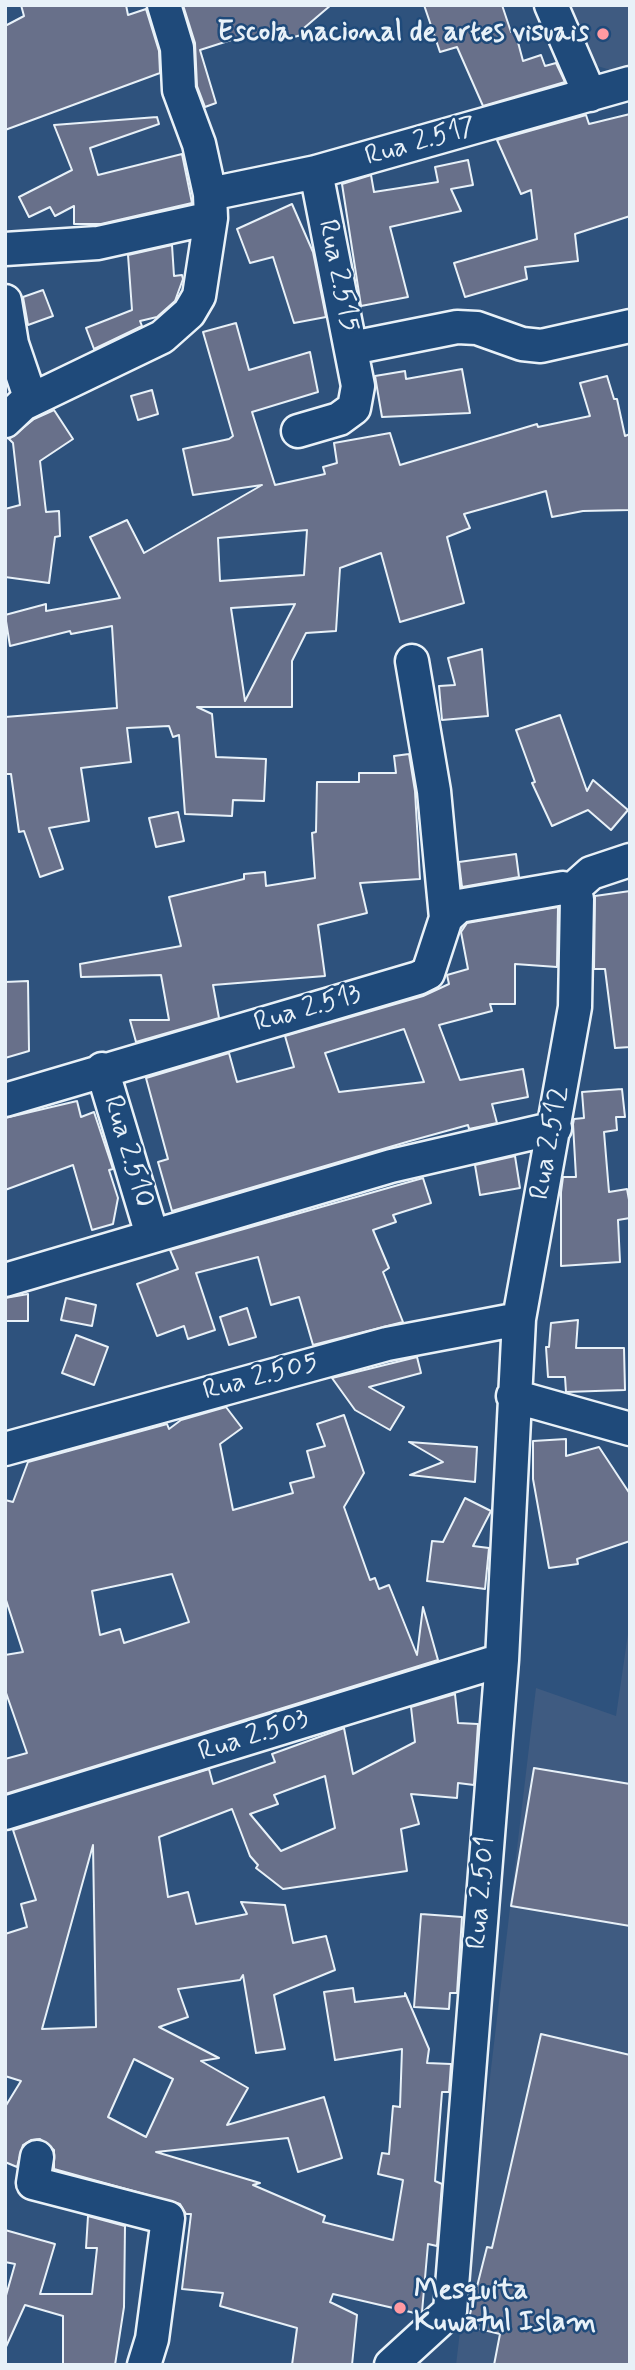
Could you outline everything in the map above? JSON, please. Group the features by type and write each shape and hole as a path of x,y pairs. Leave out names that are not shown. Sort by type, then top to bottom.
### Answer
{"street":[{"path":"5,421 31,400 162,337 189,313 199,296 211,206 199,144 179,90 177,48 164,5"},
{"path":"551,5 590,95"},
{"name":"Rua 2.517","path":"5,249 98,243 316,172 630,83"},
{"name":"Rua 2.515","path":"316,172 352,348 457,327 477,328 522,344 541,345 630,326"},
{"path":"5,301 12,344 31,400"},
{"path":"298,431 339,419 354,408 358,386 352,348"},
{"path":"412,661 434,791 446,918"},
{"path":"446,918 459,906 563,888 572,890 591,873 630,860"},
{"name":"Rua 2.512","path":"513,1396 519,1319 575,1007 577,899 572,890"},
{"name":"Rua 2.513","path":"5,1100 102,1069 418,978 428,973 446,918"},
{"name":"Rua 2.510","path":"102,1069 152,1235"},
{"path":"5,1280 391,1166 555,1128"},
{"name":"Rua 2.505","path":"5,1450 387,1344 519,1319"},
{"path":"513,1396 630,1429"},
{"name":"Rua 2.501","path":"391,2365 450,2311 502,1660 513,1396"},
{"name":"Rua 2.503","path":"5,1813 502,1660"},
{"path":"37,2157 33,2183 168,2218 154,2325 144,2365"}],"shaded area":[{"name":"Escola nacional de artes visuais","path":"569,5 630,5 630,69 614,71 584,62"},
{"path":"630,1620 630,2365 456,2365 536,1688 616,1716"}],"building":[{"path":"21,5 126,5 128,15 146,9 159,51 160,73 5,130 5,26 24,16"},
{"path":"183,5 331,5 304,28 305,34 283,40 281,32 252,40 250,34 200,50 216,103 205,107 197,86 195,43"},
{"path":"424,5 502,5 511,32 515,31 523,61 541,55 545,66 556,63 565,82 483,106 457,47 440,52"},
{"path":"630,114 630,216 575,234 578,261 525,267 527,279 465,297 454,263 537,239 531,190 521,194 497,140 586,115 589,124"},
{"path":"157,117 159,124 90,148 98,175 182,154 192,203 101,224 74,224 74,206 55,216 50,207 29,217 19,197 72,170 54,125"},
{"path":"468,160 473,185 451,189 461,211 390,227 408,297 361,306 342,184 371,175 374,192 438,182 435,167"},
{"path":"292,204 313,252 326,317 294,323 273,257 250,263 237,229"},
{"path":"172,245 174,276 182,275 183,279 175,301 157,317 140,321 142,326 94,349 86,328 132,310 128,255"},
{"path":"43,290 53,316 28,325 23,297"},
{"path":"236,323 249,370 310,352 318,392 252,412 275,485 325,474 323,467 337,463 334,443 390,433 400,465 537,424 538,427 590,416 580,383 607,376 614,399 617,399 625,436 630,434 630,510 583,511 552,517 546,491 464,514 470,528 447,537 464,603 400,622 381,553 340,568 336,631 306,633 292,661 292,707 197,707 212,714 216,757 266,759 264,801 233,800 232,816 185,814 179,735 173,737 169,726 127,728 131,762 81,768 89,821 49,828 63,869 40,877 24,831 19,832 11,774 5,774 5,717 117,708 112,626 71,634 70,631 10,646 5,615 46,604 46,611 120,598 90,537 127,520 144,553 262,485 193,495 183,449 233,436 203,332","holes":["307,530 304,575 220,581 218,538","295,604 245,701 231,608"]},
{"path":"462,369 470,413 382,417 375,376 405,371 406,379"},
{"path":"152,390 158,414 138,420 131,396"},
{"path":"54,410 73,439 40,461 46,512 59,511 60,536 55,537 49,583 5,577 5,509 20,505 13,443 9,439 34,419"},
{"path":"482,649 488,716 442,720 439,686 455,685 448,658"},
{"path":"560,715 587,791 593,780 628,810 611,830 588,810 552,826 532,783 535,782 516,730"},
{"path":"409,754 415,791 420,879 360,883 367,913 318,925 325,976 213,985 219,1018 136,1042 130,1020 169,1020 161,975 81,977 80,964 181,946 169,897 244,879 244,874 265,872 266,886 315,878 312,833 316,832 317,782 359,782 359,773 396,773 394,756"},
{"path":"178,812 184,841 156,847 149,818"},
{"path":"516,854 519,877 462,887 459,862"},
{"path":"630,891 630,1047 615,1048 605,969 594,969 595,896"},
{"path":"558,907 557,967 515,964 515,1004 490,1004 492,1011 439,1025 460,1080 523,1069 528,1097 492,1104 497,1123 469,1129 468,1125 172,1211 158,1162 168,1159 146,1078 229,1053 237,1082 294,1067 285,1036 423,996 449,984 447,975 468,969 461,932 467,923","holes":["404,1029 424,1082 339,1092 325,1053"]},
{"path":"28,981 29,1051 5,1058 5,982"},
{"path":"622,1089 625,1117 616,1117 617,1130 604,1132 609,1192 627,1189 630,1205 630,1218 618,1220 620,1262 561,1266 561,1192 563,1177 576,1177 573,1124 574,1119 584,1118 582,1092"},
{"path":"77,1101 81,1117 94,1112 113,1169 109,1170 118,1198 113,1224 92,1230 73,1165 5,1190 5,1118"},
{"path":"515,1156 520,1188 480,1195 475,1165"},
{"path":"423,1178 431,1203 393,1215 396,1222 373,1230 389,1268 383,1272 403,1322 313,1345 299,1297 271,1305 258,1257 196,1273 215,1330 188,1339 184,1326 157,1336 137,1284 178,1269 170,1250"},
{"path":"28,1294 28,1321 5,1321 5,1298"},
{"path":"66,1298 96,1305 92,1326 61,1320"},
{"path":"247,1308 256,1337 229,1345 220,1317"},
{"path":"578,1320 576,1348 624,1348 625,1390 566,1392 565,1377 548,1377 546,1347 549,1347 551,1323"},
{"path":"76,1335 108,1347 94,1385 62,1373"},
{"path":"417,1357 421,1373 369,1387 404,1407 390,1430 355,1410 332,1378"},
{"path":"226,1407 242,1428 220,1444 233,1510 293,1493 290,1483 314,1477 307,1451 325,1446 317,1424 344,1415 364,1473 344,1507 370,1580 375,1578 379,1589 389,1585 417,1655 423,1607 438,1660 5,1794 5,1759 27,1753 5,1690 5,1655 23,1652 5,1597 5,1500 13,1502 28,1462 167,1424 169,1429 181,1420","holes":["172,1574 189,1622 124,1643 120,1629 100,1635 92,1591"]},
{"path":"566,1439 566,1456 599,1447 630,1494 630,1541 577,1559 578,1564 549,1568 533,1479 533,1441"},
{"path":"409,1442 477,1447 475,1482 410,1475 443,1462"},
{"path":"465,1498 491,1511 473,1546 489,1548 485,1589 427,1581 432,1541 443,1542"},
{"path":"455,1694 458,1723 478,1724 474,1785 458,1783 457,1798 411,1794 419,1824 401,1829 407,1871 283,1889 256,1868 258,1865 250,1856 232,1809 159,1837 168,1897 188,1892 196,1924 247,1914 241,1902 285,1905 293,1943 326,1936 335,1970 274,1995 285,2049 256,2053 243,1975 240,1980 178,1989 188,2017 159,2027 219,2058 201,2061 248,2088 227,2125 324,2097 342,2158 298,2172 288,2138 156,2152 260,2183 253,2185 325,2216 323,2222 393,2240 403,2180 378,2174 382,2153 389,2154 393,2106 400,2107 402,2049 335,2060 324,1992 353,1988 355,2002 405,1996 405,1993 429,2049 427,2063 451,2064 449,2092 442,2092 435,2181 442,2184 437,2246 428,2244 422,2312 419,2314 333,2294 330,2302 357,2315 352,2365 292,2365 297,2328 220,2306 223,2293 182,2289 191,2214 186,2214 180,2204 54,2169 54,2150 40,2139 23,2145 17,2167 5,2162 5,2107 21,2081 5,2076 5,1934 27,1927 21,1904 36,1900 13,1830 209,1769 213,1784 275,1762 272,1754 344,1728 353,1774 415,1742 411,1707","holes":["325,1776 335,1828 281,1851 250,1814 278,1804 274,1795","93,1845 96,2027 42,2029","134,2059 173,2079 146,2137 108,2117"]},
{"path":"534,1768 630,1784 630,1926 511,1906"},
{"path":"421,1914 462,1917 457,1993 450,1993 449,2009 414,2007"},
{"path":"541,2034 630,2055 630,2365 494,2365 500,2334 467,2326 487,2247 492,2248"},
{"path":"88,2216 125,2226 124,2307 115,2365 63,2365 63,2316 25,2305 5,2349 5,2299 15,2264 5,2262 5,2230 55,2244 40,2294 92,2294 97,2248 86,2248"}],"place":[{"name":"Escola nacional de artes visuais","path":"603,34"},
{"name":"Mesquita Kuwatul Islam","path":"400,2308"}]}
